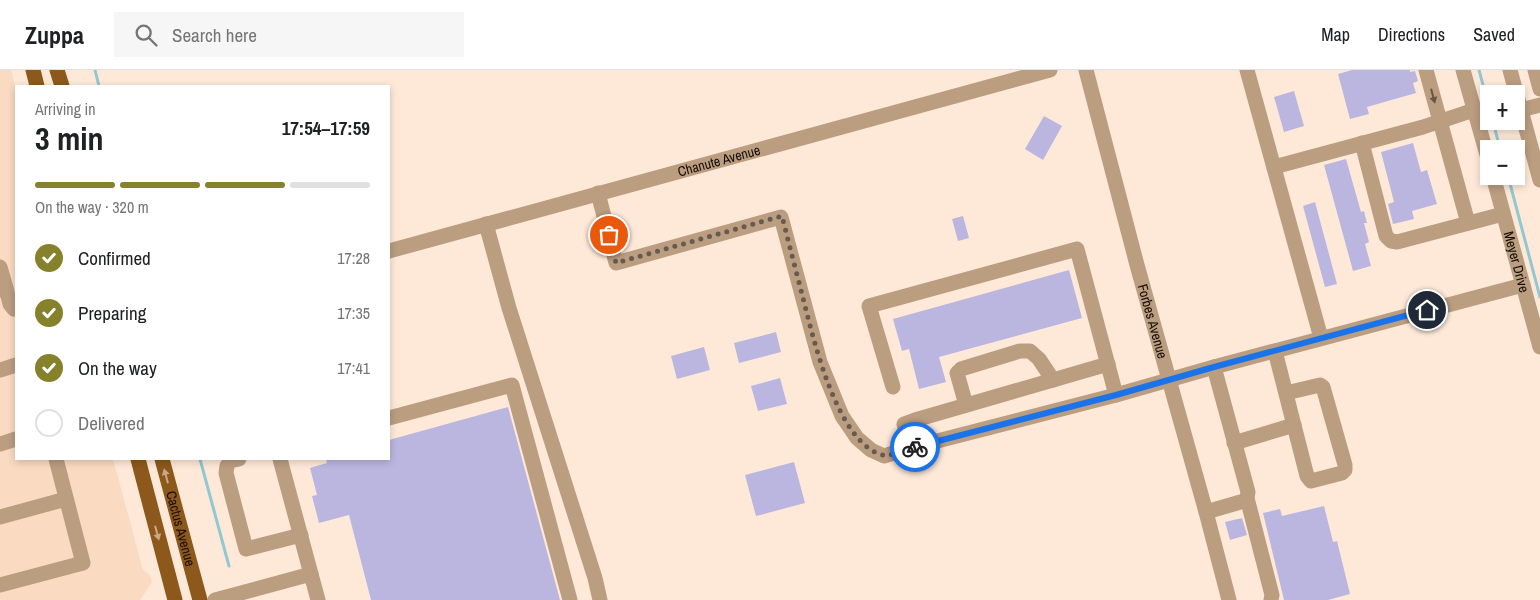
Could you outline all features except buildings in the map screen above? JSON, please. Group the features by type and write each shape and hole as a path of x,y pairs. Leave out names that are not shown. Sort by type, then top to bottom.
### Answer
{"main road":[{"path":"33,70 37,85"},
{"path":"57,70 62,85"},
{"name":"Cactus Avenue","path":"138,460 175,600"},
{"name":"Cactus Avenue","path":"162,460 200,600"}],"street":[{"name":"Chanute Avenue","path":"390,250 1050,70"},
{"name":"Forbes Avenue","path":"1086,70 1229,600"},
{"path":"1248,70 1321,338"},
{"path":"1426,70 1468,223"},
{"path":"1463,70 1483,140"},
{"path":"1510,70 1514,85"},
{"path":"1535,70 1540,89"},
{"path":"1525,109 1540,105"},
{"path":"1274,167 1474,110"},
{"path":"1525,125 1540,180"},
{"path":"1362,143 1386,236 1391,241 1397,242 1503,214"},
{"name":"Meyer Drive","path":"1495,185 1540,347"},
{"path":"598,193 616,263 782,216 820,362 842,416 857,438 871,450 884,456 1523,285"},
{"path":"486,224 510,308 595,578 600,600"},
{"path":"893,387 869,306 1077,250 1116,395"},
{"path":"0,267 3,289 10,304 15,309"},
{"path":"966,405 957,373 961,369 1020,351 1030,351 1039,359 1053,380"},
{"path":"1275,351 1307,476 1311,481 1342,473 1345,470 1345,465 1323,387 1320,385 1286,393"},
{"path":"910,448 904,424 1108,364"},
{"path":"0,370 15,365"},
{"path":"1214,367 1248,492 1247,498 1272,594 1271,600"},
{"path":"390,418 512,385 570,600"},
{"path":"1234,442 1294,425"},
{"path":"0,444 15,439"},
{"path":"0,585 83,563 56,460"},
{"path":"234,460 230,461 226,473 246,549 301,535"},
{"path":"280,460 318,600"},
{"path":"1206,512 1244,501 1247,498"},
{"path":"0,517 66,499"},
{"path":"215,600 311,574"}],"shaded area":[{"path":"0,70 11,70 15,85 15,460 113,460 143,570 150,575 152,582 140,600 0,600"}],"waterway":[{"path":"95,70 99,85"},
{"path":"1479,70 1483,85"},
{"path":"1495,130 1498,140"},
{"path":"1510,185 1540,297"},
{"path":"200,460 229,566"}],"way so far":[{"path":"609,235 616,263 782,216 820,362 842,416 857,438 871,450 884,456 915,447"}],"route":[{"path":"915,447 1116,395 1427,310"}]}
